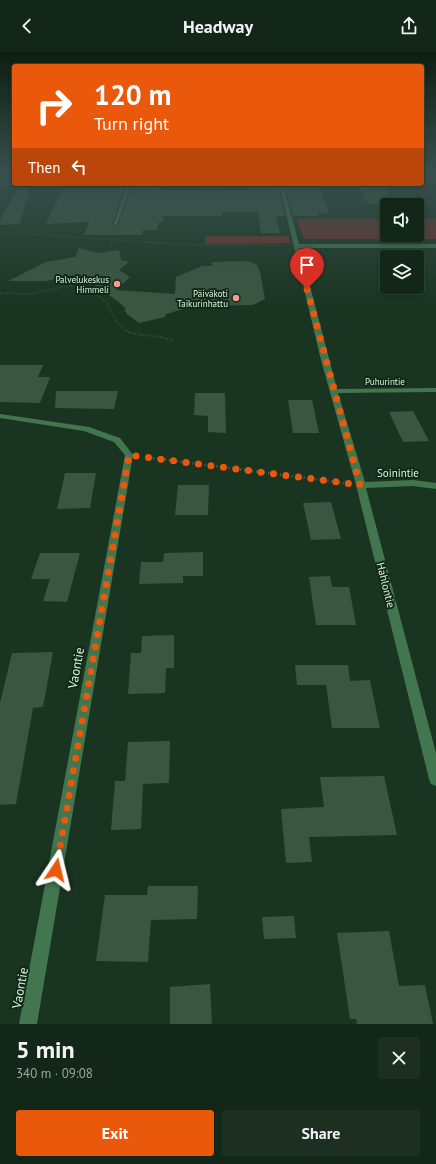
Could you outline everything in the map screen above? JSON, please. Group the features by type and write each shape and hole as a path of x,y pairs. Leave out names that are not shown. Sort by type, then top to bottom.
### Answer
{"street":[{"path":"115,225 117,218"},
{"name":"Hahlontie","path":"290,218 436,779"},
{"path":"297,245 436,246"},
{"name":"Puhurintie","path":"334,391 436,390"},
{"path":"0,416 86,429 118,440 129,455"},
{"name":"Vaontie","path":"28,1024 129,455"},
{"name":"Soinintie","path":"360,485 413,483 436,486"}],"path":[{"path":"0,232 198,245 297,245"},
{"path":"109,253 112,240"},
{"path":"0,293 10,295 31,294 82,283 107,302 117,325 125,331 138,335 167,337 174,342"},
{"path":"129,455 360,485"}],"shaded area":[{"path":"296,219 380,219 380,239 304,239"},
{"path":"424,219 436,219 436,239 424,239"},
{"path":"205,236 289,236 290,243 205,244"}],"building":[{"path":"1,218 21,218 20,224 0,225"},
{"path":"49,218 114,218 112,226 118,225 120,218 163,218 163,222 159,222 157,230 143,230 142,235 84,235 89,222 46,224"},
{"path":"259,218 277,218 280,233 261,233"},
{"path":"79,248 98,253 119,250 121,260 129,262 119,270 130,277 116,290 175,294 176,277 202,266 212,266 212,262 247,261 257,265 260,272 265,299 253,305 194,306 166,314 165,317 139,323 127,314 124,310 126,309 120,303 79,274 46,281 8,281 46,262 75,257"},
{"path":"0,365 43,365 38,377 50,377 40,403 0,402"},
{"path":"56,391 118,391 114,409 55,408"},
{"path":"195,393 225,393 226,433 208,432 208,416 194,415"},
{"path":"288,400 312,400 319,433 293,433"},
{"path":"413,411 429,441 403,442 389,412"},
{"path":"65,473 96,473 90,508 57,509"},
{"path":"178,485 209,485 208,515 175,515"},
{"path":"331,502 341,539 311,540 303,503"},
{"path":"203,552 203,576 183,576 183,583 139,584 141,562 163,562 164,553"},
{"path":"40,553 80,553 67,602 43,601 50,579 31,579"},
{"path":"330,576 332,587 349,587 356,625 316,625 309,577"},
{"path":"174,635 174,668 166,668 165,693 128,694 131,653 141,653 142,636"},
{"path":"53,652 43,707 33,708 16,804 0,805 0,703 12,653"},
{"path":"295,665 348,665 350,681 370,680 380,728 332,728 326,685 297,685"},
{"path":"170,741 169,783 143,784 141,829 111,830 115,781 125,781 128,742"},
{"path":"384,776 397,835 309,837 312,862 286,863 281,809 324,807 320,777"},
{"path":"148,886 198,886 197,919 151,920 148,962 96,961 105,895 147,895"},
{"path":"294,916 296,938 264,939 262,917"},
{"path":"389,931 399,986 425,985 433,1024 357,1024 356,1019 350,1019 337,933"},
{"path":"210,984 212,1024 170,1024 170,987"}],"place":[{"name":"Palvelukeskus Himmeli","path":"117,284"},
{"name":"Päiväkoti Taikurinhattu","path":"236,298"}],"route":[{"path":"56,870 129,455 360,485 307,289"}]}
